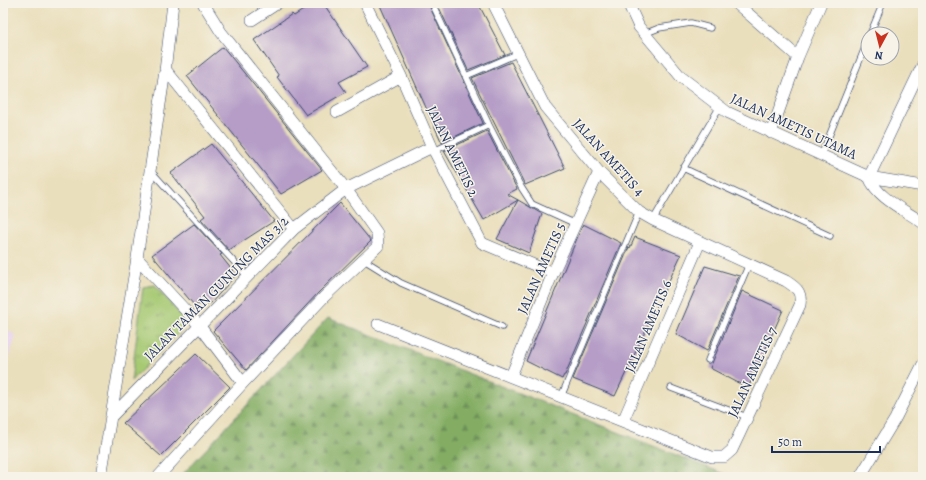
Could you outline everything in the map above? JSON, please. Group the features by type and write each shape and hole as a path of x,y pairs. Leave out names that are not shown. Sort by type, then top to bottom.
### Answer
{"street":[{"path":"101,477 113,415 137,258 165,69 173,3"},
{"path":"158,477 243,383 324,297 378,246 377,232 346,189 221,32 203,3"},
{"path":"252,20 278,3"},
{"name":"JALAN AMETIS 2","path":"365,3 401,76 433,149 482,243 553,273"},
{"name":"JALAN AMETIS 4","path":"493,3 517,54 545,107 599,172 639,212 653,220 786,281 796,287 801,296"},
{"name":"JALAN AMETIS UTAMA","path":"628,3 639,27 680,77 719,108 770,133 869,177 923,186"},
{"path":"736,3 798,57"},
{"path":"770,133 798,57 821,3"},
{"path":"923,64 869,177 879,193 923,223"},
{"path":"165,69 294,229"},
{"path":"337,112 401,76"},
{"name":"JALAN TAMAN GUNUNG MAS 3/2","path":"113,415 294,229 346,189 433,149"},
{"name":"JALAN AMETIS 5","path":"511,376 553,273 599,172"},
{"name":"JALAN AMETIS 6","path":"623,422 700,242"},
{"path":"137,258 199,325 243,383"},
{"name":"JALAN AMETIS 7","path":"623,422 712,457 724,457 732,450 800,306 801,296"},
{"path":"378,324 623,422"},
{"path":"860,477 895,420 923,364"}],"lane":[{"path":"432,3 489,125 521,187 532,204 576,224"},
{"path":"873,26 883,3"},
{"path":"644,34 659,28 691,23 710,28"},
{"path":"466,76 517,54"},
{"path":"821,156 860,60"},
{"path":"653,220 719,108"},
{"path":"433,149 489,125"},
{"path":"683,168 830,236"},
{"path":"150,170 247,276"},
{"path":"561,397 639,212"},
{"path":"364,260 401,283 502,327"},
{"path":"708,360 749,264"},
{"path":"671,388 747,417"}],"shaded area":[{"path":"3,326 16,336 3,375"}],"green space":[{"path":"155,285 184,319 180,332 131,381 143,287"},
{"path":"328,318 727,475 733,477 180,477"}],"building":[{"path":"314,3 323,3 367,67 339,82 346,92 306,115 277,77 279,76 254,40 292,14 294,16"},
{"path":"379,3 428,3 483,123 442,143"},
{"path":"437,3 478,3 505,55 468,70"},
{"path":"223,47 322,170 281,194 187,76"},
{"path":"511,62 565,168 525,185 472,78"},
{"path":"487,131 517,189 507,194 518,200 484,220 444,151"},
{"path":"211,144 274,221 229,250 201,219 205,216 171,173"},
{"path":"518,200 542,214 529,253 497,239"},
{"path":"340,203 371,241 319,292 246,370 213,331"},
{"path":"194,224 222,254 220,255 236,275 211,303 194,305 152,255"},
{"path":"583,224 621,243 562,379 526,361"},
{"path":"635,237 681,255 615,396 573,379 629,247 630,248"},
{"path":"705,266 739,276 707,351 676,334"},
{"path":"742,291 783,310 748,388 710,368"},
{"path":"196,354 230,387 161,456 123,423"}]}
